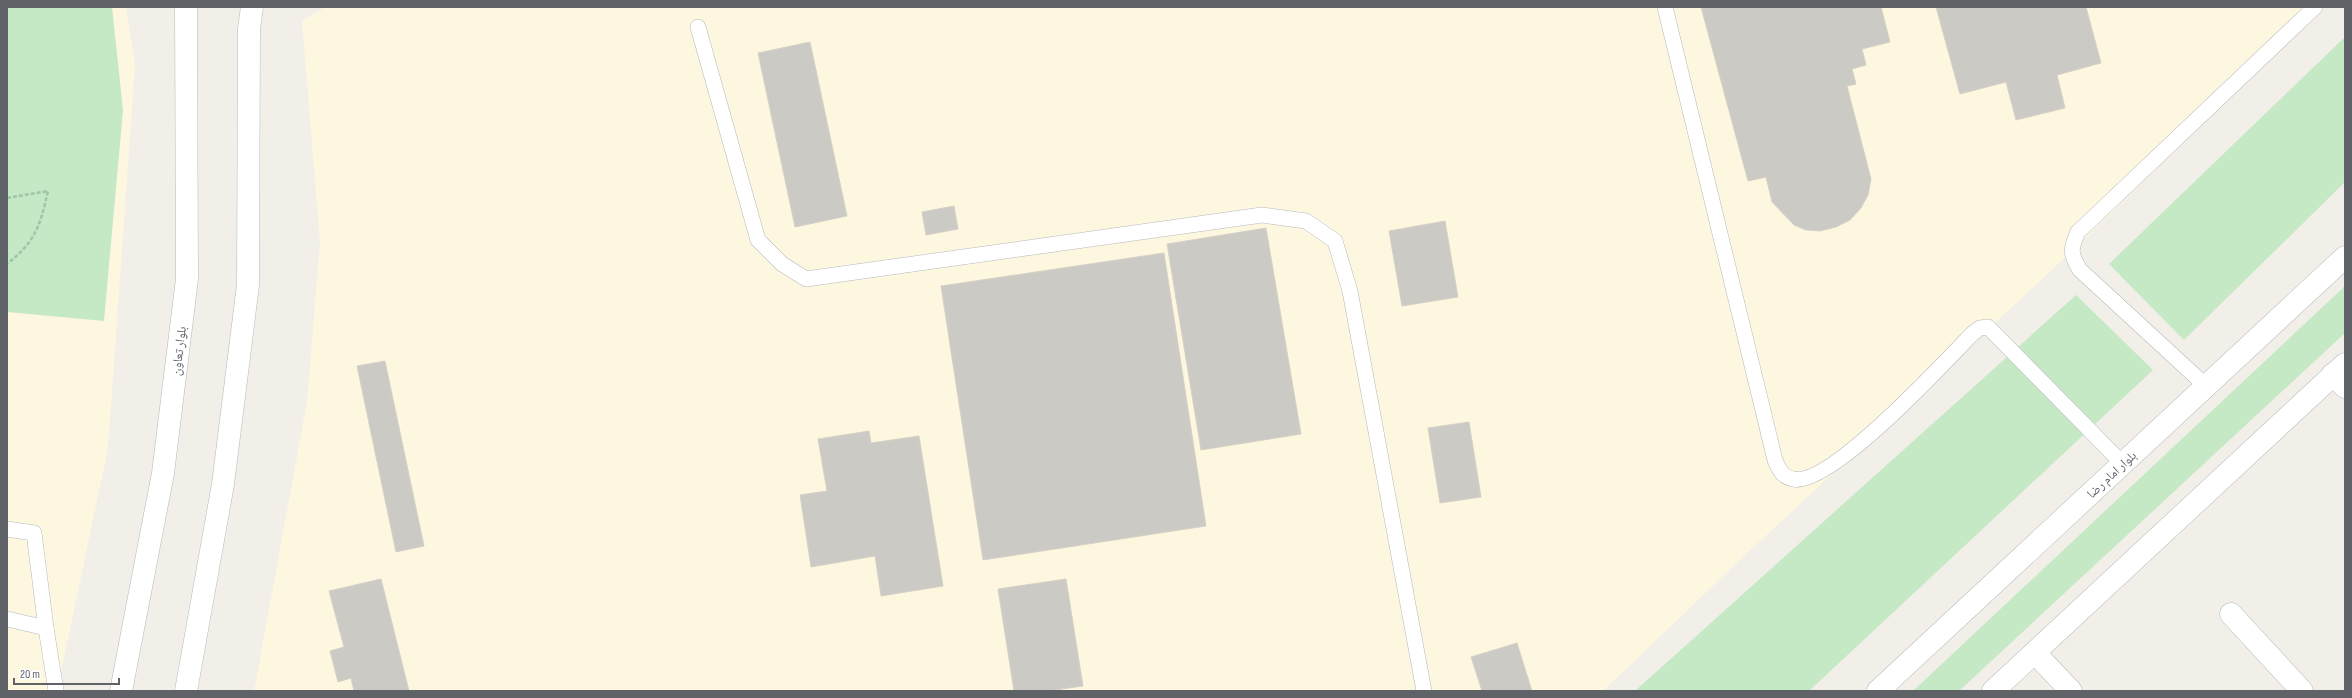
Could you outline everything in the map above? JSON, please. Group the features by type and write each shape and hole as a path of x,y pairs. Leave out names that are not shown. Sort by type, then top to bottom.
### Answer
{"main road":[{"path":"175,7 185,29"},
{"name":"بلوار تعاون","path":"121,691 163,474 187,279 186,7"},
{"path":"186,691 223,484 248,285 249,29 252,7"},
{"name":"بلوار امام رضا","path":"1878,691 2345,257"},
{"path":"1993,691 2341,375"},
{"path":"2231,614 2302,691"},
{"path":"2035,653 2071,691"}],"lane":[{"path":"1665,7 1775,460 1782,474 1793,480 1810,478 1826,470 1842,458 1925,383 1972,334 1980,328 1988,327 2122,463"},
{"path":"2206,386 2080,270 2072,258 2072,245 2078,232 2315,7"},
{"path":"698,27 758,240 782,264 806,279 1262,215 1306,220 1336,241 1350,291 1424,691"},
{"path":"7,529 34,533 46,628 56,691"},
{"path":"7,619 46,628"}],"path":[{"path":"7,198 48,191 40,226 24,251 7,264"}],"shaded area":[{"path":"7,7 126,7 135,66 108,448 57,691 7,691"},
{"path":"325,7 2323,7 2070,253 1743,557 1603,691 254,691 307,402 320,242 302,21"}],"green space":[{"path":"7,7 112,7 123,110 104,321 7,312"},
{"path":"2345,37 2345,182 2184,340 2109,264"},
{"path":"2345,286 2345,333 1959,691 1913,691"},
{"path":"2076,295 2153,370 1809,691 1635,691"}],"building":[{"path":"1701,7 1881,7 1890,42 1862,49 1866,65 1852,69 1856,84 1847,86 1871,179 1868,195 1861,208 1850,220 1836,227 1820,231 1806,230 1794,225 1772,202 1766,177 1748,181"},
{"path":"1936,7 2086,7 2101,63 2057,75 2065,108 2016,120 2006,82 1960,94"},
{"path":"810,42 847,216 795,227 758,53"},
{"path":"954,206 958,229 926,235 922,212"},
{"path":"1445,221 1458,297 1402,306 1389,231"},
{"path":"1266,228 1301,434 1201,450 1167,244"},
{"path":"1164,253 1206,526 983,560 941,286"},
{"path":"385,361 424,546 396,552 357,366"},
{"path":"1469,422 1481,497 1440,503 1428,428"},
{"path":"869,431 871,443 919,436 943,586 881,596 875,556 811,567 800,495 827,491 818,439"},
{"path":"381,579 409,691 354,691 351,678 338,682 330,651 344,647 329,591"},
{"path":"1066,579 1083,686 1048,691 1014,691 998,589"},
{"path":"1517,643 1532,691 1482,691 1471,657"}]}
